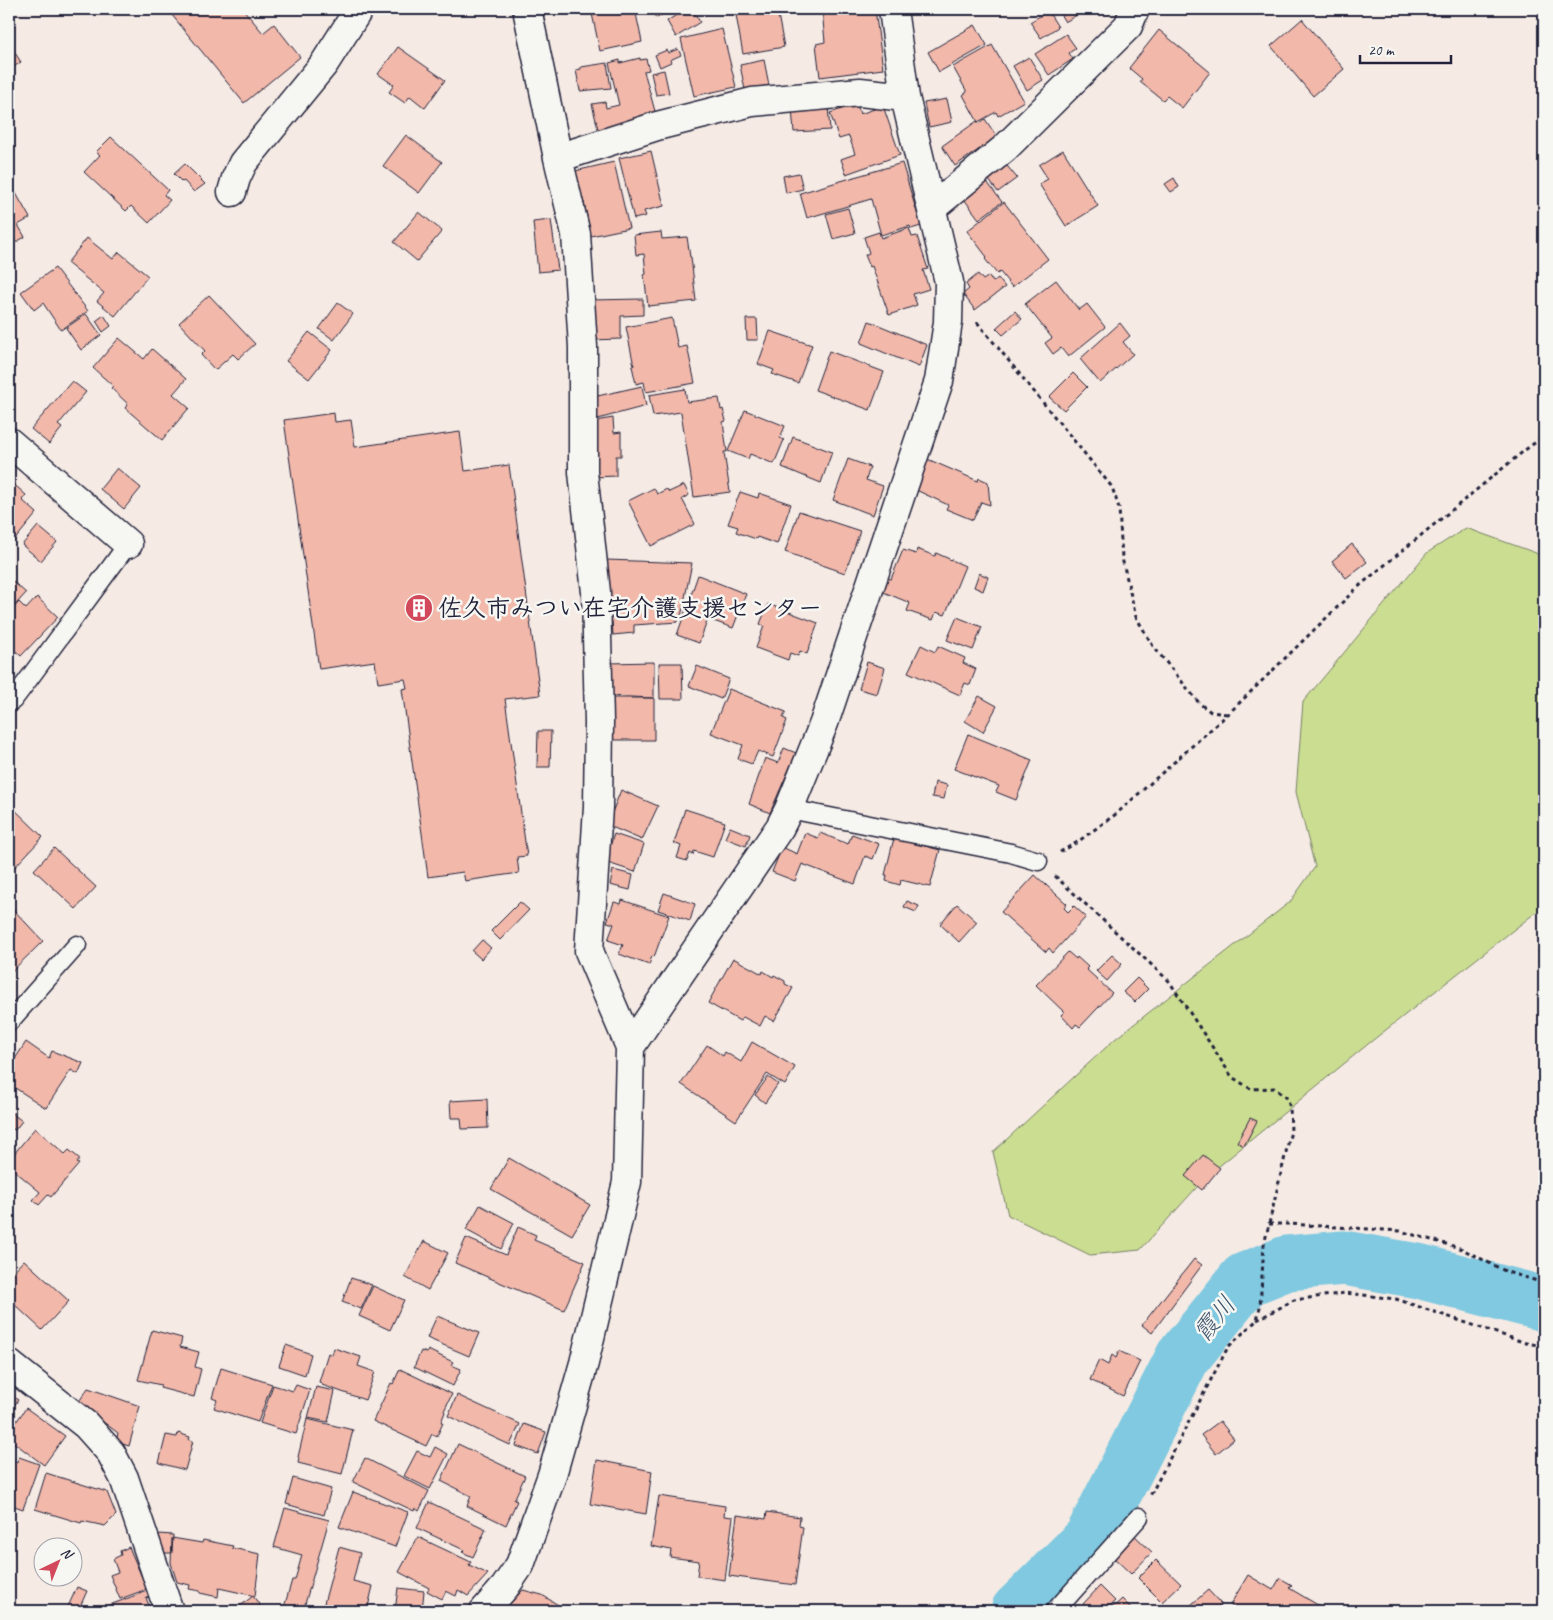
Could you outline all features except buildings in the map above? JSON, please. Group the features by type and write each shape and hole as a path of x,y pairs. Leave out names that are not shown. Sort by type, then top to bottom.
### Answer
{"street":[{"path":"232,192 243,163 324,64 359,9"},
{"path":"484,1611 505,1587 520,1565 552,1475 584,1362 628,1182 630,1047 589,951 598,807 596,592 583,472 583,347 576,234 527,9"},
{"path":"630,1047 780,827 790,809 824,722 939,381 949,303 949,282 905,97 893,9"},
{"path":"932,208 1005,148 1128,26 1135,9"},
{"path":"558,158 657,126 752,102 860,92 905,97"},
{"path":"9,442 128,544"},
{"path":"9,1364 86,1425 111,1452 124,1478 169,1611"}],"lane":[{"path":"9,702 13,700 128,544"},
{"path":"790,809 1011,853 1038,861"},
{"path":"9,1022 77,945"},
{"path":"1055,1611 1139,1517"}],"path":[{"path":"949,303 966,309 1112,487 1119,508 1122,558 1136,617 1153,646 1200,704 1211,712 1228,714"},
{"path":"1257,1320 1260,1307 1264,1245 1291,1131 1290,1107 1286,1097 1274,1088 1251,1089 1232,1077 1169,981 1038,861 1057,854 1076,843 1116,814 1228,714 1358,587 1544,436"},
{"path":"1269,1224 1400,1231 1460,1248 1507,1272 1544,1283"},
{"path":"1139,1517 1228,1347 1257,1320 1294,1300 1346,1293 1396,1299 1526,1343 1544,1346"}],"green space":[{"path":"1466,528 1536,553 1544,562 1544,906 1373,1040 1207,1176 1140,1250 1090,1255 1008,1215 993,1152 1115,1039 1290,902 1315,867 1296,792 1303,702 1427,553"}],"waterway":[{"name":"霞川","path":"1018,1611 1091,1539 1183,1357 1245,1280 1287,1263 1344,1258 1418,1271 1544,1304"}],"place":[{"name":"佐久市みつい在宅介護支援センター","path":"419,608"}]}
